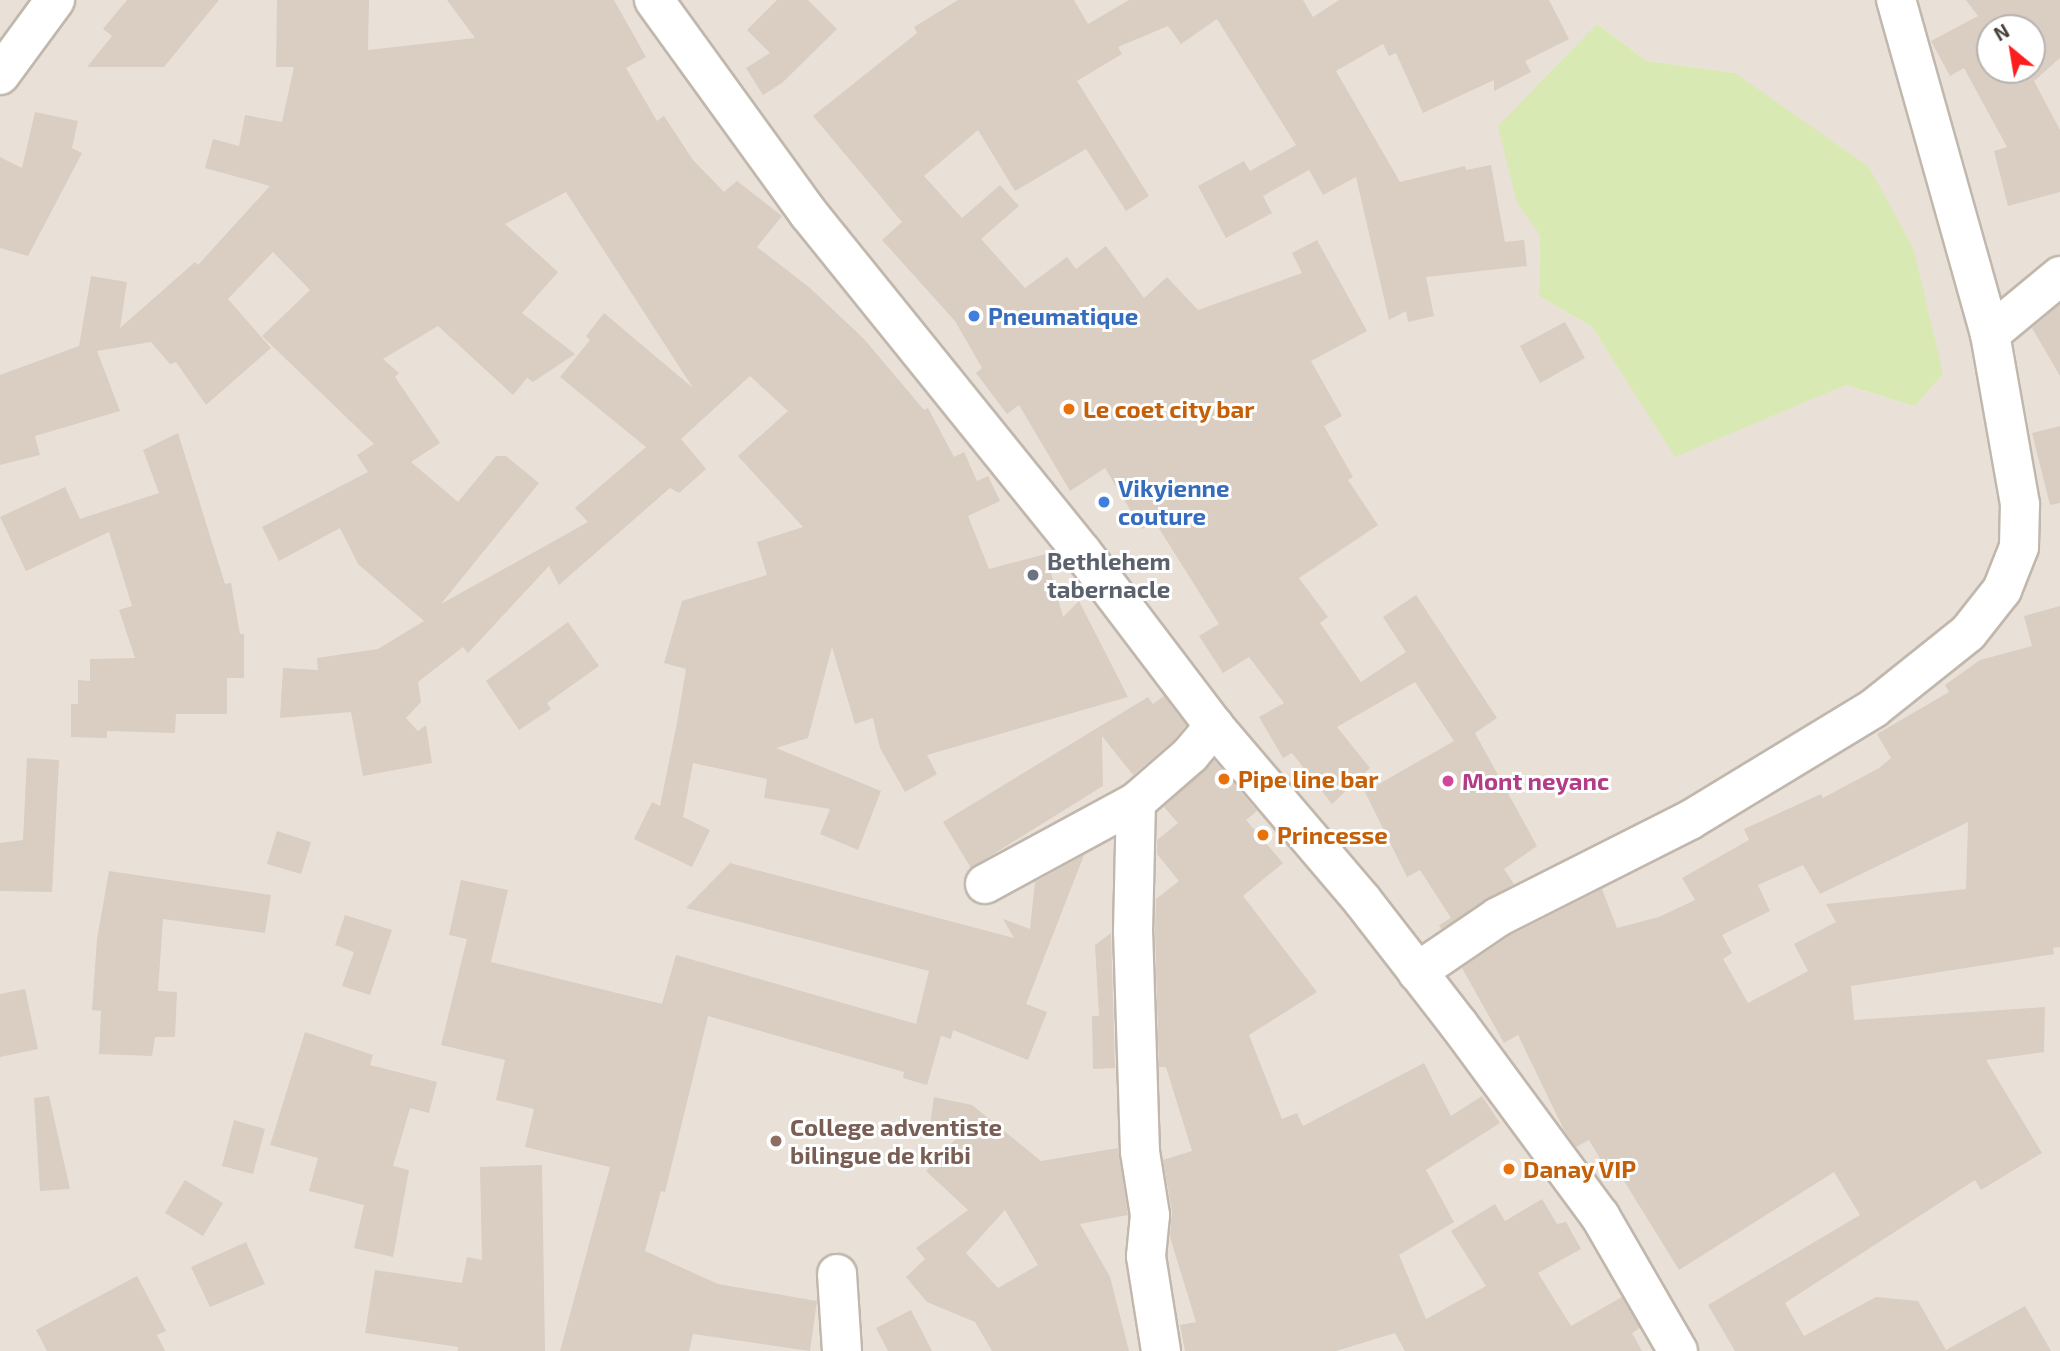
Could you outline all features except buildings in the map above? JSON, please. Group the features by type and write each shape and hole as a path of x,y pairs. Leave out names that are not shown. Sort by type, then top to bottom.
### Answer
{"street":[{"path":"0,75 55,0"},
{"path":"654,0 809,214 1082,552 1214,726 1417,972 1600,1216 1678,1351"},
{"path":"1417,972 1498,917 1690,820 1874,708 1968,633 2002,590 2019,547 2020,504 1990,334 1896,0"},
{"path":"1990,334 2060,276"},
{"path":"985,884 1136,802 1190,755 1214,726"},
{"path":"1136,802 1133,932 1140,1152 1150,1215 1146,1256 1161,1351"},
{"path":"837,1274 842,1351"}],"shaded area":[{"path":"0,0 2060,0 2060,1351 0,1351","holes":["1597,24 1647,61 1735,73 1914,406 1846,385 1675,456 1592,327 1539,296 1540,235"]}],"green space":[{"path":"1597,24 1647,61 1735,73 1869,167 1914,250 1943,374 1914,406 1846,385 1675,457 1592,327 1539,296 1540,235 1517,203 1498,126"}],"place":[{"name":"Pneumatique","path":"974,316"},
{"name":"Le coet city bar","path":"1069,409"},
{"name":"Vikyienne couture","path":"1104,502"},
{"name":"Bethlehem tabernacle","path":"1033,575"},
{"name":"Pipe line bar","path":"1224,779"},
{"name":"Mont neyanc","path":"1448,781"},
{"name":"Princesse","path":"1263,835"},
{"name":"College adventiste bilingue de kribi","path":"776,1141"},
{"name":"Danay VIP","path":"1509,1169"}]}
